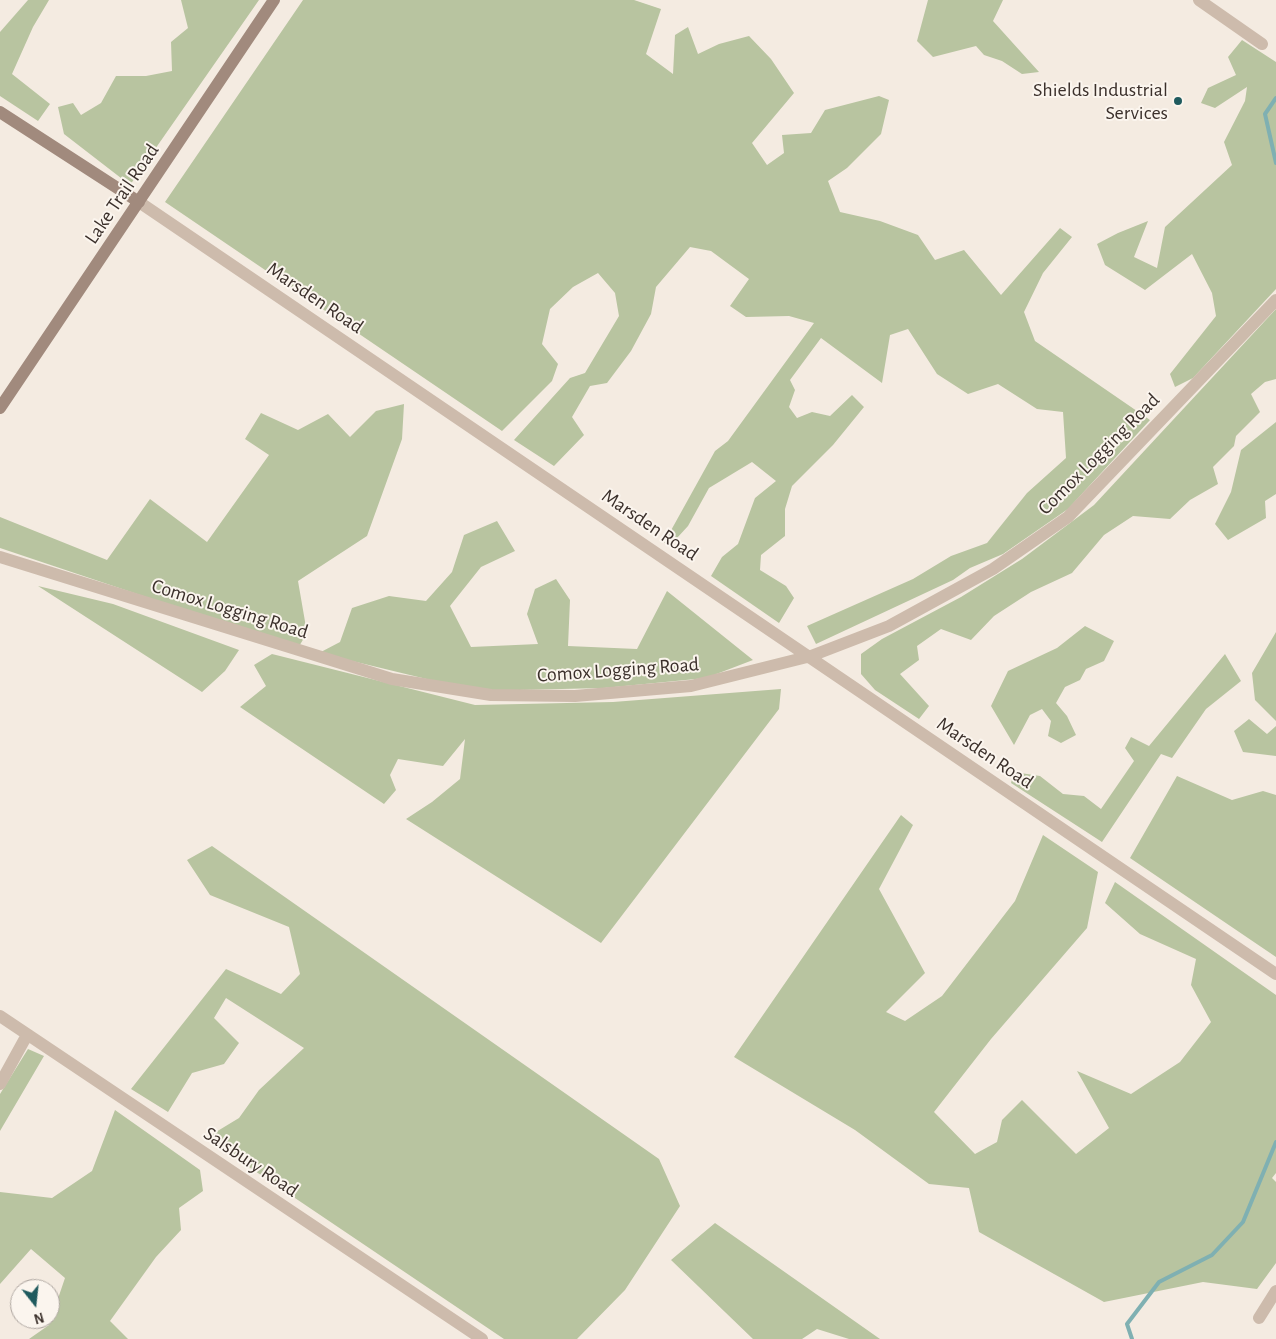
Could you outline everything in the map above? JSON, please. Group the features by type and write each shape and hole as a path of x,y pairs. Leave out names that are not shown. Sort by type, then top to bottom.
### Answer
{"street":[{"name":"Lake Trail Road","path":"0,408 274,0"},
{"path":"1199,0 1262,44"},
{"name":"Marsden Road","path":"0,112 139,202 811,656 1276,974"},
{"name":"Comox Logging Road","path":"0,556 392,680 491,694 575,696 691,686 811,656 889,626 993,569 1068,518 1276,300"},
{"name":"Salsbury Road","path":"0,1016 482,1339"},
{"path":"0,1084 27,1034"},
{"path":"1259,1318 1276,1291"}],"green space":[{"path":"28,0 49,0 33,27 12,74 50,104 38,121 0,96 0,32"},
{"path":"181,0 259,0 130,185 64,134 58,107 73,103 81,115 101,103 116,76 146,76 172,71 171,42 188,28"},
{"path":"303,0 634,0 661,9 646,54 673,74 675,35 688,27 698,54 719,44 749,36 771,59 794,93 752,143 767,165 784,153 782,135 811,133 825,110 879,96 889,100 881,134 847,168 828,181 840,212 880,221 918,235 935,260 964,250 1001,295 1060,228 1072,237 1043,273 1024,312 1035,341 1150,420 1068,509 1003,554 970,568 953,580 816,644 807,626 913,579 951,556 987,543 1027,493 1066,458 1063,412 1037,409 998,384 968,394 937,374 908,329 890,335 882,383 821,338 790,380 795,390 789,407 797,418 812,412 830,416 852,395 864,407 833,445 792,486 785,509 785,536 761,555 760,570 786,586 794,598 779,623 711,576 722,557 738,544 755,498 776,481 752,462 709,488 688,526 677,538 664,543 715,451 728,441 814,323 789,316 746,317 730,306 749,279 711,251 690,247 656,287 651,314 631,351 607,383 590,386 572,417 584,435 554,466 514,440 570,378 585,373 619,316 615,293 598,273 573,287 550,309 542,344 558,364 552,381 502,431 165,202"},
{"path":"928,0 1003,0 993,21 1039,72 1022,74 1002,61 984,55 976,46 933,57 917,41"},
{"path":"1242,40 1276,62 1276,289 1193,378 1175,387 1170,374 1216,316 1212,293 1192,254 1145,290 1105,265 1097,244 1148,221 1134,257 1157,268 1165,227 1232,165 1224,142 1245,101 1247,87 1215,108 1201,103 1208,88 1236,75 1228,57"},
{"path":"1276,309 1276,379 1265,382 1251,394 1260,412 1236,436 1234,446 1213,467 1218,484 1190,500 1170,519 1133,516 1104,535 1072,573 1031,592 994,616 971,640 941,629 917,646 919,660 900,674 929,706 919,719 875,690 861,674 861,654 882,639 961,597 1022,559 1094,505"},
{"path":"404,404 402,439 367,536 298,581 307,633 298,648 0,548 0,517 107,560 150,499 207,542 269,455 245,439 261,413 298,430 328,414 350,437 376,411"},
{"path":"1276,422 1276,494 1265,501 1266,518 1228,540 1215,524 1231,492 1241,450"},
{"path":"497,521 515,551 481,567 450,606 471,647 538,644 527,614 535,589 556,579 570,600 568,646 637,649 667,591 753,660 706,678 604,688 476,691 319,653 340,642 352,608 389,596 426,601 452,572 464,535"},
{"path":"38,586 113,604 239,650 225,671 202,692"},
{"path":"1085,626 1114,641 1104,661 1086,669 1080,680 1065,687 1056,703 1067,716 1076,735 1061,743 1048,736 1051,721 1042,709 1030,715 1014,745 991,706 1008,671 1057,648"},
{"path":"1276,632 1276,721 1255,700 1252,673"},
{"path":"272,654 475,705 613,702 781,689 779,709 601,943 406,819 432,802 460,779 465,739 443,766 398,759 390,775 396,790 384,804 240,707 266,686 254,665"},
{"path":"1225,654 1241,681 1206,709 1172,758 1161,754 1102,842 1011,783 1014,772 1040,776 1063,794 1084,796 1101,809 1134,761 1125,748 1131,737 1149,746"},
{"path":"1249,719 1267,734 1276,726 1276,756 1243,752 1234,731"},
{"path":"1177,776 1232,800 1263,791 1276,795 1276,957 1130,858"},
{"path":"901,815 913,825 879,889 925,973 886,1012 905,1021 942,996 1015,901 1043,835 1098,872 1087,928 991,1039 934,1112 975,1154 997,1142 1002,1120 1022,1100 1076,1154 1109,1128 1077,1071 1131,1094 1180,1062 1211,1022 1191,985 1196,959 1140,934 1105,903 1115,882 1276,995 1276,1173 1272,1178 1276,1182 1276,1263 1257,1289 1203,1282 1104,1302 979,1232 969,1188 929,1184 855,1130 734,1057"},
{"path":"212,846 659,1159 680,1206 625,1290 577,1339 504,1339 206,1138 239,1118 259,1090 304,1048 226,998 214,1018 239,1043 224,1064 192,1073 168,1112 131,1089 226,969 281,994 300,974 289,927 210,895 187,860"},
{"path":"28,1049 44,1056 0,1131 0,1094"},
{"path":"115,1110 200,1170 203,1191 179,1208 181,1230 156,1257 110,1321 128,1339 29,1339 43,1329 60,1329 60,1293 65,1278 31,1249 0,1284 0,1192 52,1198 92,1171"},
{"path":"715,1223 880,1339 849,1339 817,1329 802,1339 753,1339 671,1260"}],"waterway":[{"path":"1276,98 1265,114 1276,163"},
{"path":"1132,1339 1127,1324 1159,1282 1212,1255 1243,1222 1276,1142"}],"place":[{"name":"Shields Industrial Services","path":"1178,101"}]}
